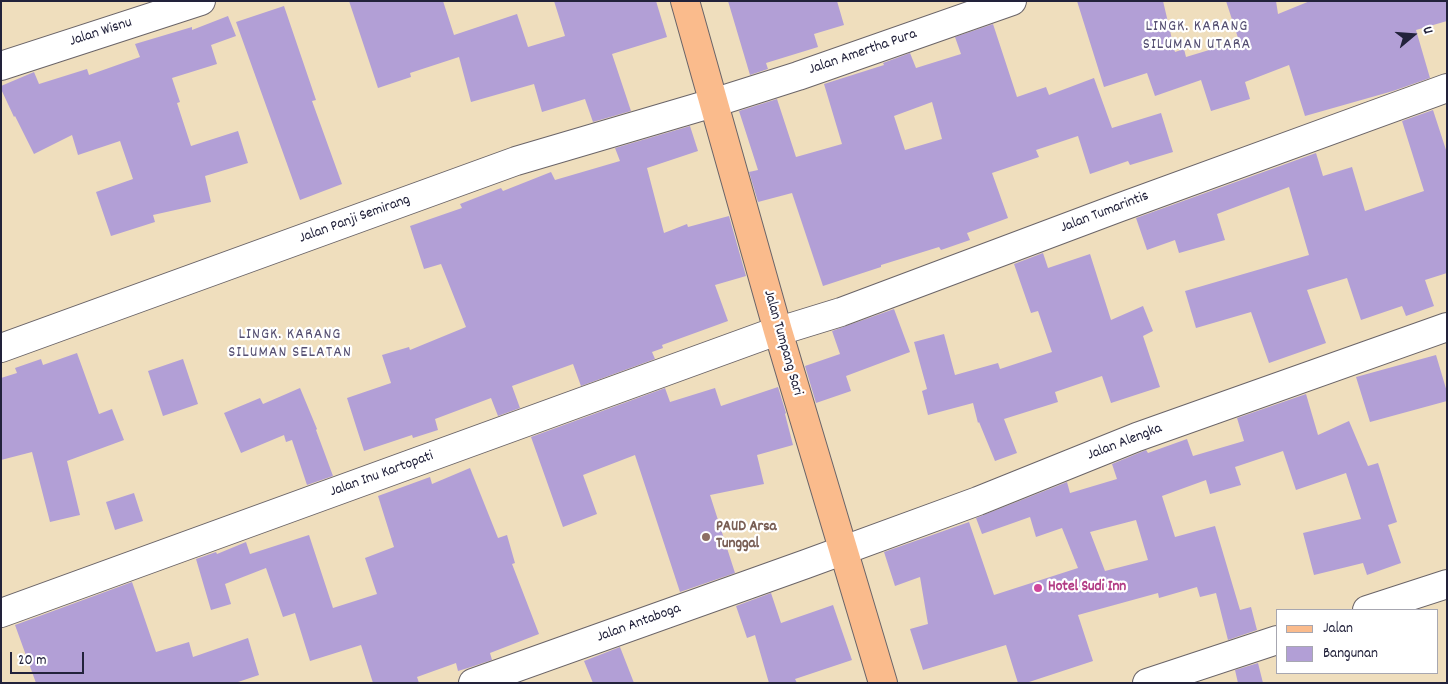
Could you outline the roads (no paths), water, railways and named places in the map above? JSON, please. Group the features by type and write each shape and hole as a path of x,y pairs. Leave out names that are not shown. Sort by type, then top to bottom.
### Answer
{"main road":[{"name":"Jalan Tumpang Sari","path":"685,1 713,103 771,334 844,550 883,683"}],"street":[{"name":"Jalan Wisnu","path":"1,66 201,1"},
{"name":"Jalan Amertha Pura","path":"713,103 798,76 1012,1"},
{"name":"Jalan Tumarintis","path":"771,334 841,312 1136,201 1447,88"},
{"name":"Jalan Panji Semirang","path":"1,348 516,161 713,103"},
{"name":"Jalan Alengka","path":"806,564 978,501 1137,437 1447,327"},
{"name":"Jalan Inu Kartopati","path":"1,613 771,334"},
{"name":"Jalan Antaboga","path":"473,683 806,564"},
{"path":"1369,609 1447,584"},
{"path":"1147,683 1276,640"}],"place":[{"name":"PAUD Arsa Tunggal","path":"706,537"},
{"name":"Hotel Sudi Inn","path":"1038,588"}],"district":[{"name":"LINGK. KARANG SILUMAN UTARA","path":"1197,37"},
{"name":"LINGK. KARANG SILUMAN SELATAN","path":"290,345"}]}
